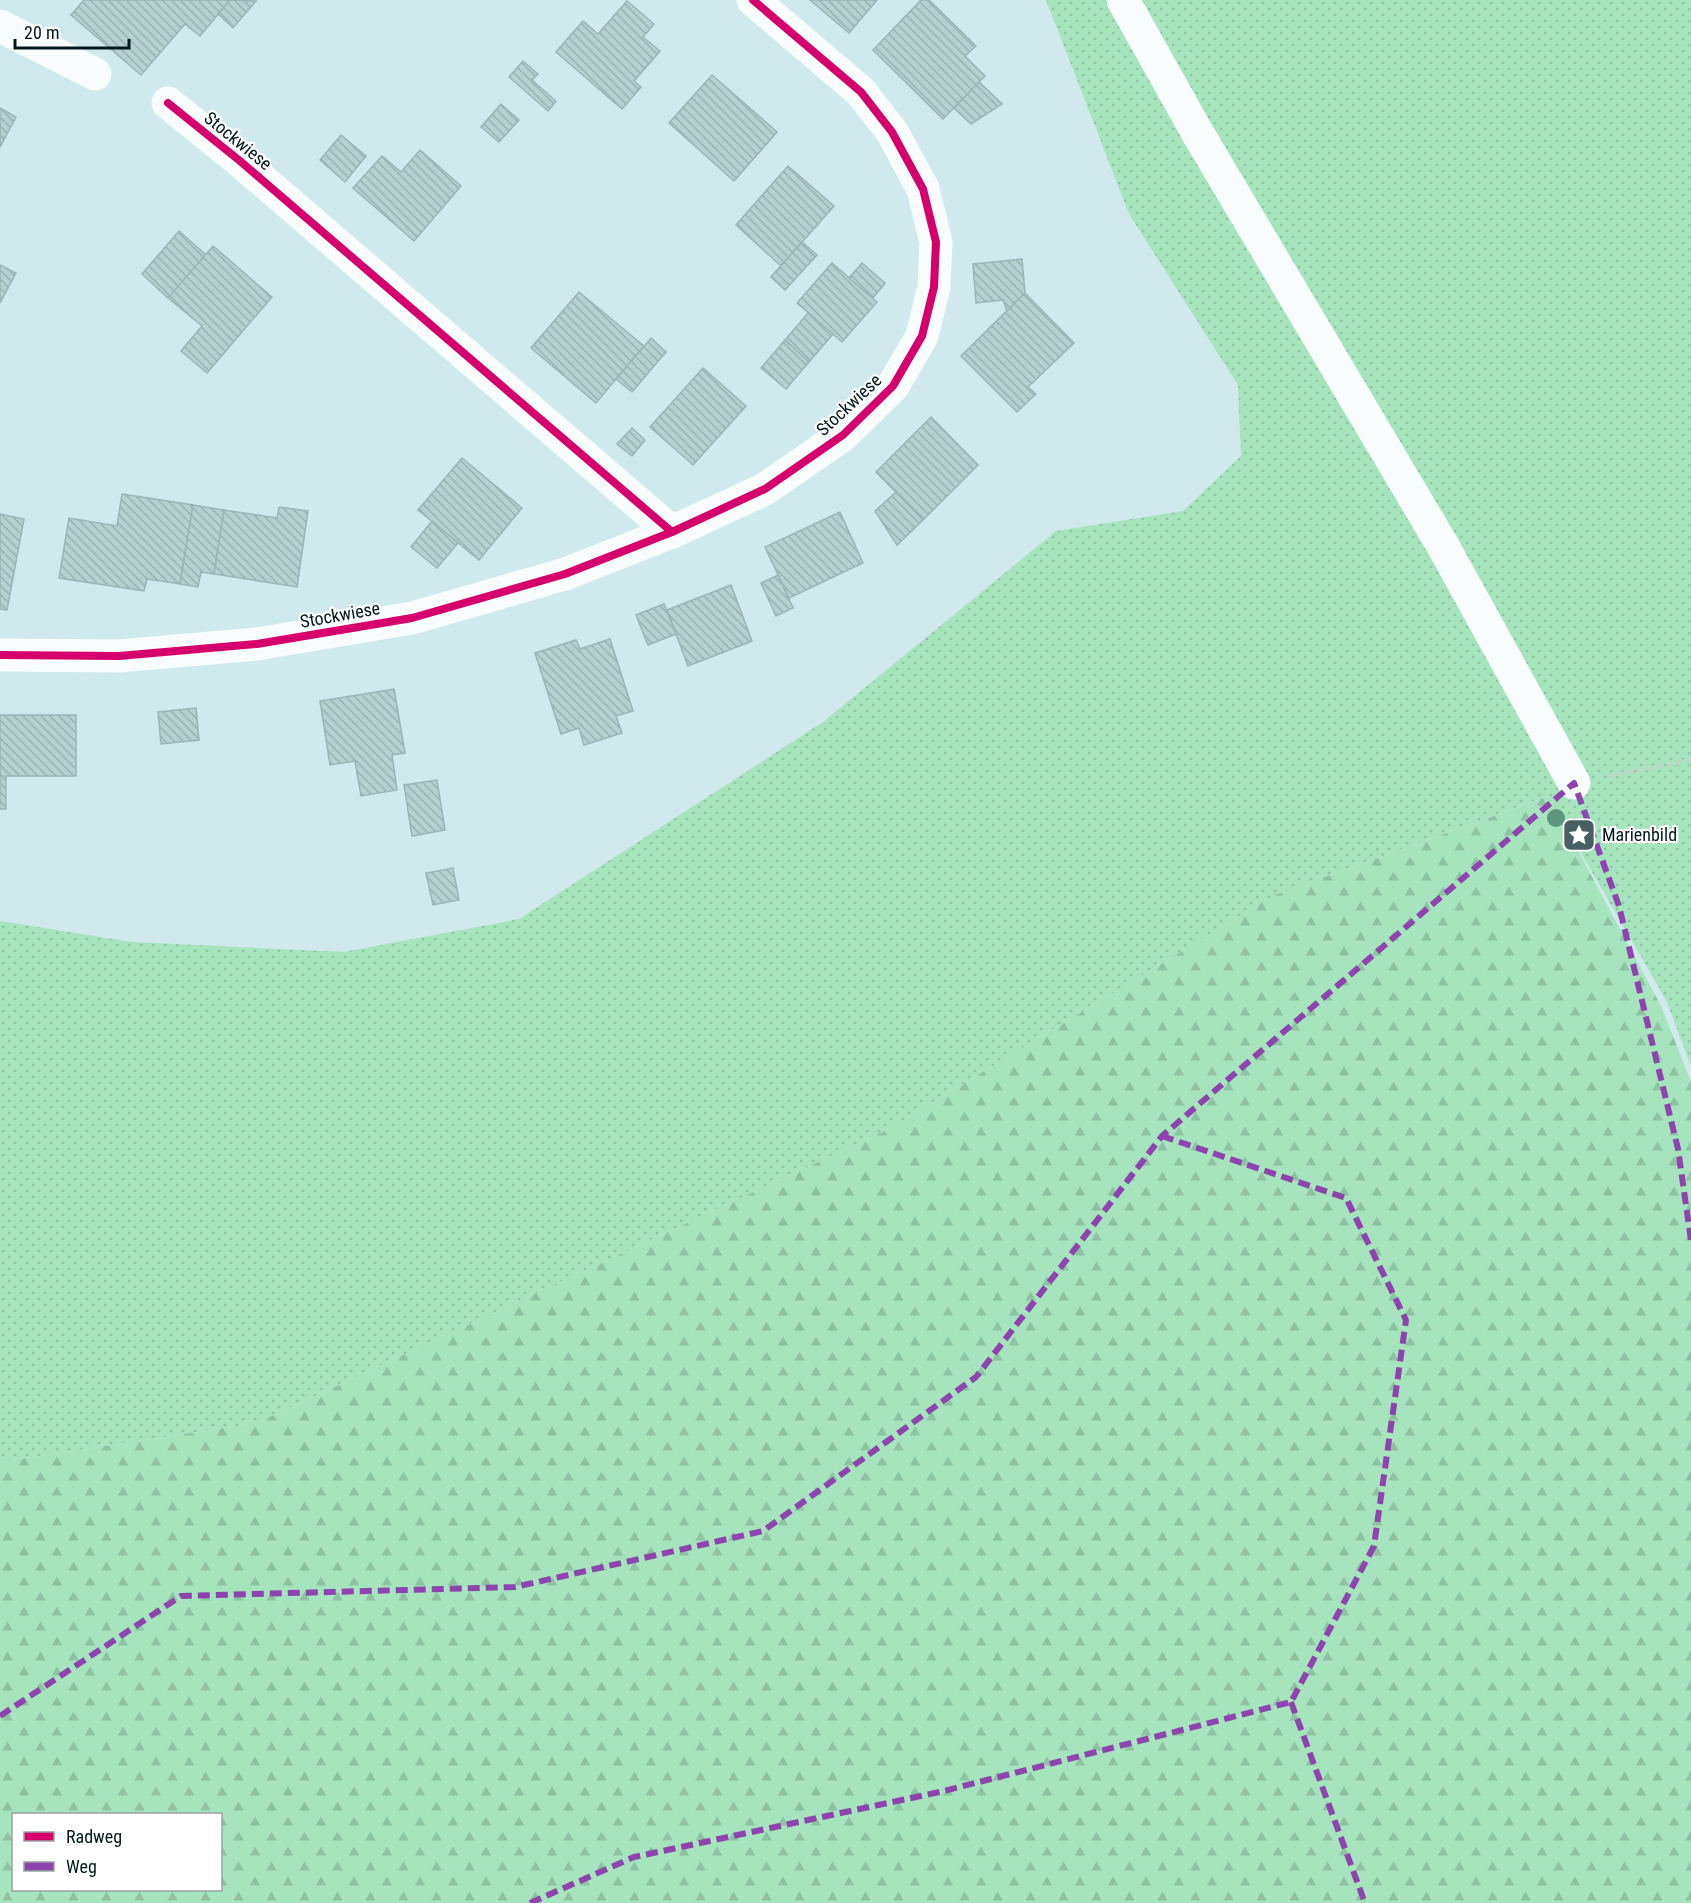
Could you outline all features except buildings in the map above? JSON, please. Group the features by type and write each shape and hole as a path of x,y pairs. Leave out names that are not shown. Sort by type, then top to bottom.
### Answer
{"street":[{"name":"Stockwiese","path":"0,655 119,656 257,644 412,618 565,574 672,532 765,489 843,435 893,386 922,336 934,287 936,242 923,189 892,132 861,92 753,0"},
{"path":"1124,0 1197,132 1443,546 1574,783"},
{"path":"0,26 95,74"},
{"name":"Stockwiese","path":"168,103 240,161 672,532"}],"path":[{"path":"1574,783 1691,760"}],"green space":[{"path":"1046,0 1691,0 1691,1066 1666,1000 1548,796 1275,895 887,1130 257,1423 0,1462 0,921 132,942 344,952 519,919 823,722 1056,531 1183,511 1241,456 1238,385 1129,214"},
{"path":"1549,796 1662,1008 1691,1082 1691,1903 0,1903 0,1462 257,1423 887,1130 1275,895"}],"marked path":[{"path":"0,1716 181,1596 515,1587 763,1531 976,1377 1162,1136 1574,783 1619,906 1678,1149 1691,1240"},
{"path":"530,1903 634,1857 944,1791 1291,1702 1374,1546 1406,1320 1346,1198 1162,1136"},
{"path":"1291,1702 1365,1903"}],"cycle path":[{"path":"0,655 119,656 257,644 412,618 565,574 672,532 765,489 843,435 893,386 922,336 934,287 936,242 923,189 892,132 861,92 753,0"},
{"path":"168,103 240,161 672,532"}],"place":[{"name":"Marienbild","path":"1579,835"}]}
